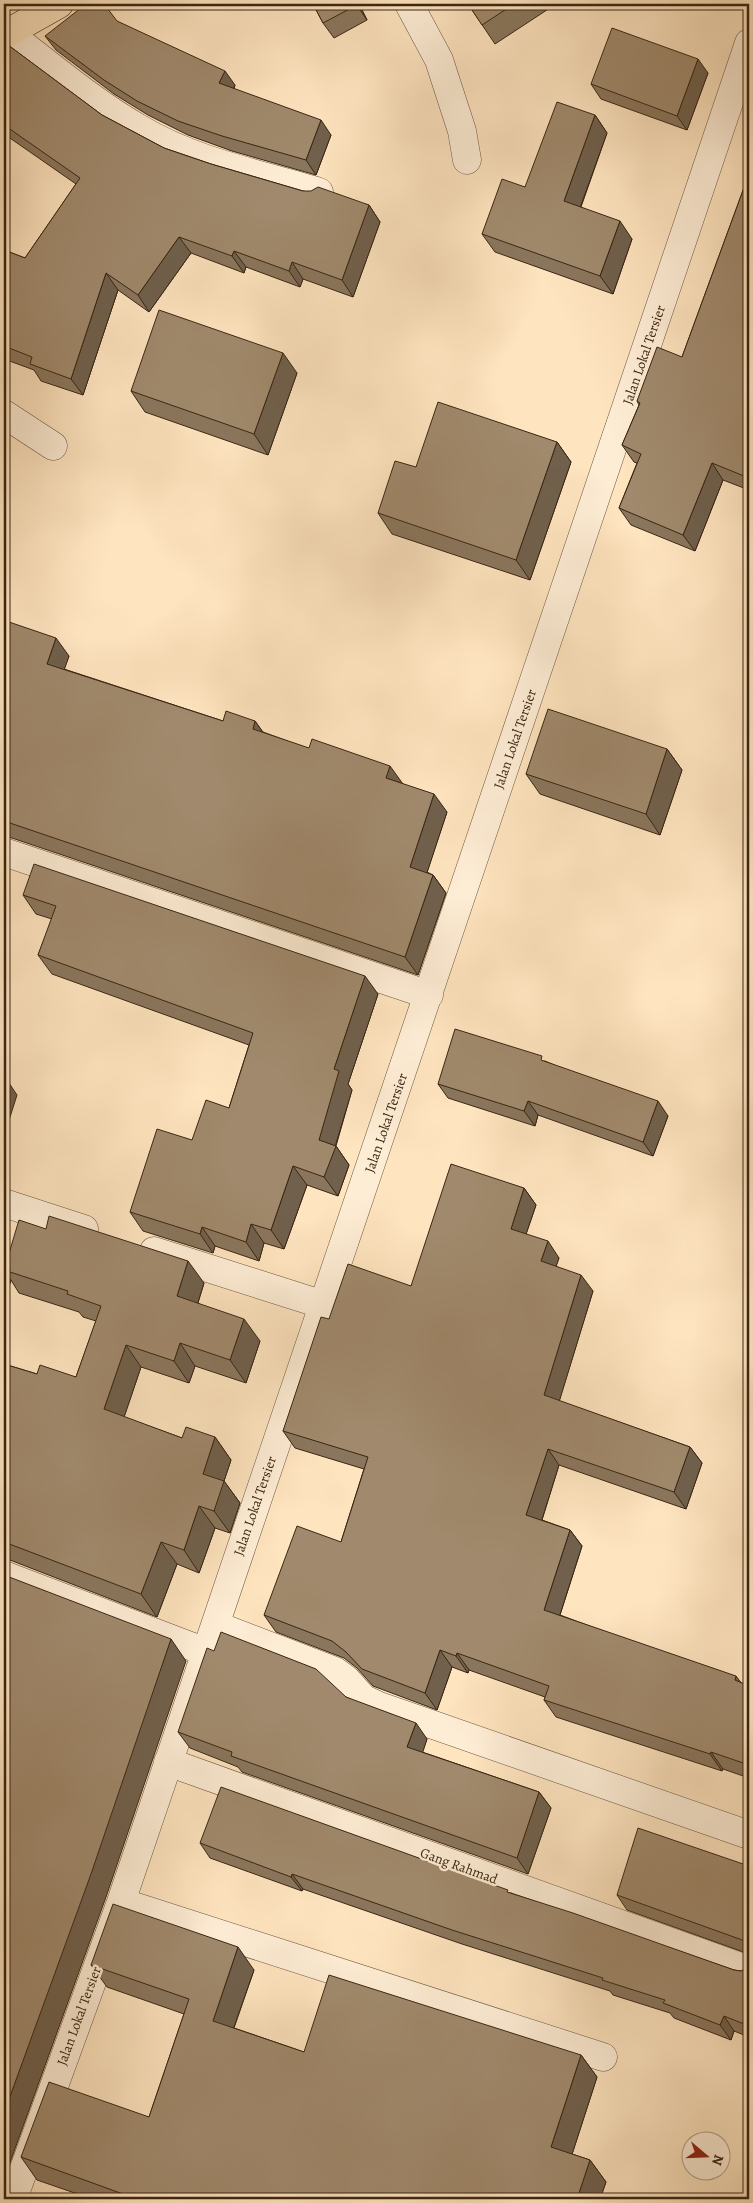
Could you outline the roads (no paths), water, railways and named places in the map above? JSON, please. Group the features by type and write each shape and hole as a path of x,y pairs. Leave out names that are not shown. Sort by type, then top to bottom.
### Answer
{"main road":[{"path":"6,34 59,4"}],"street":[{"path":"408,4 439,60 462,131 468,160"},
{"path":"6,34 90,97 141,130 198,156 319,192"},
{"name":"Jalan Lokal Tersier","path":"13,2199 121,1902 429,996 749,42"},
{"path":"4,414 53,446"},
{"path":"4,852 429,996"},
{"path":"4,1203 324,1306"},
{"path":"4,1575 206,1652"},
{"path":"215,1625 335,1671 346,1679 364,1699 379,1706 749,1836"},
{"name":"Gang Rahmad","path":"168,1762 749,1970"},
{"path":"121,1902 603,2057"}]}
